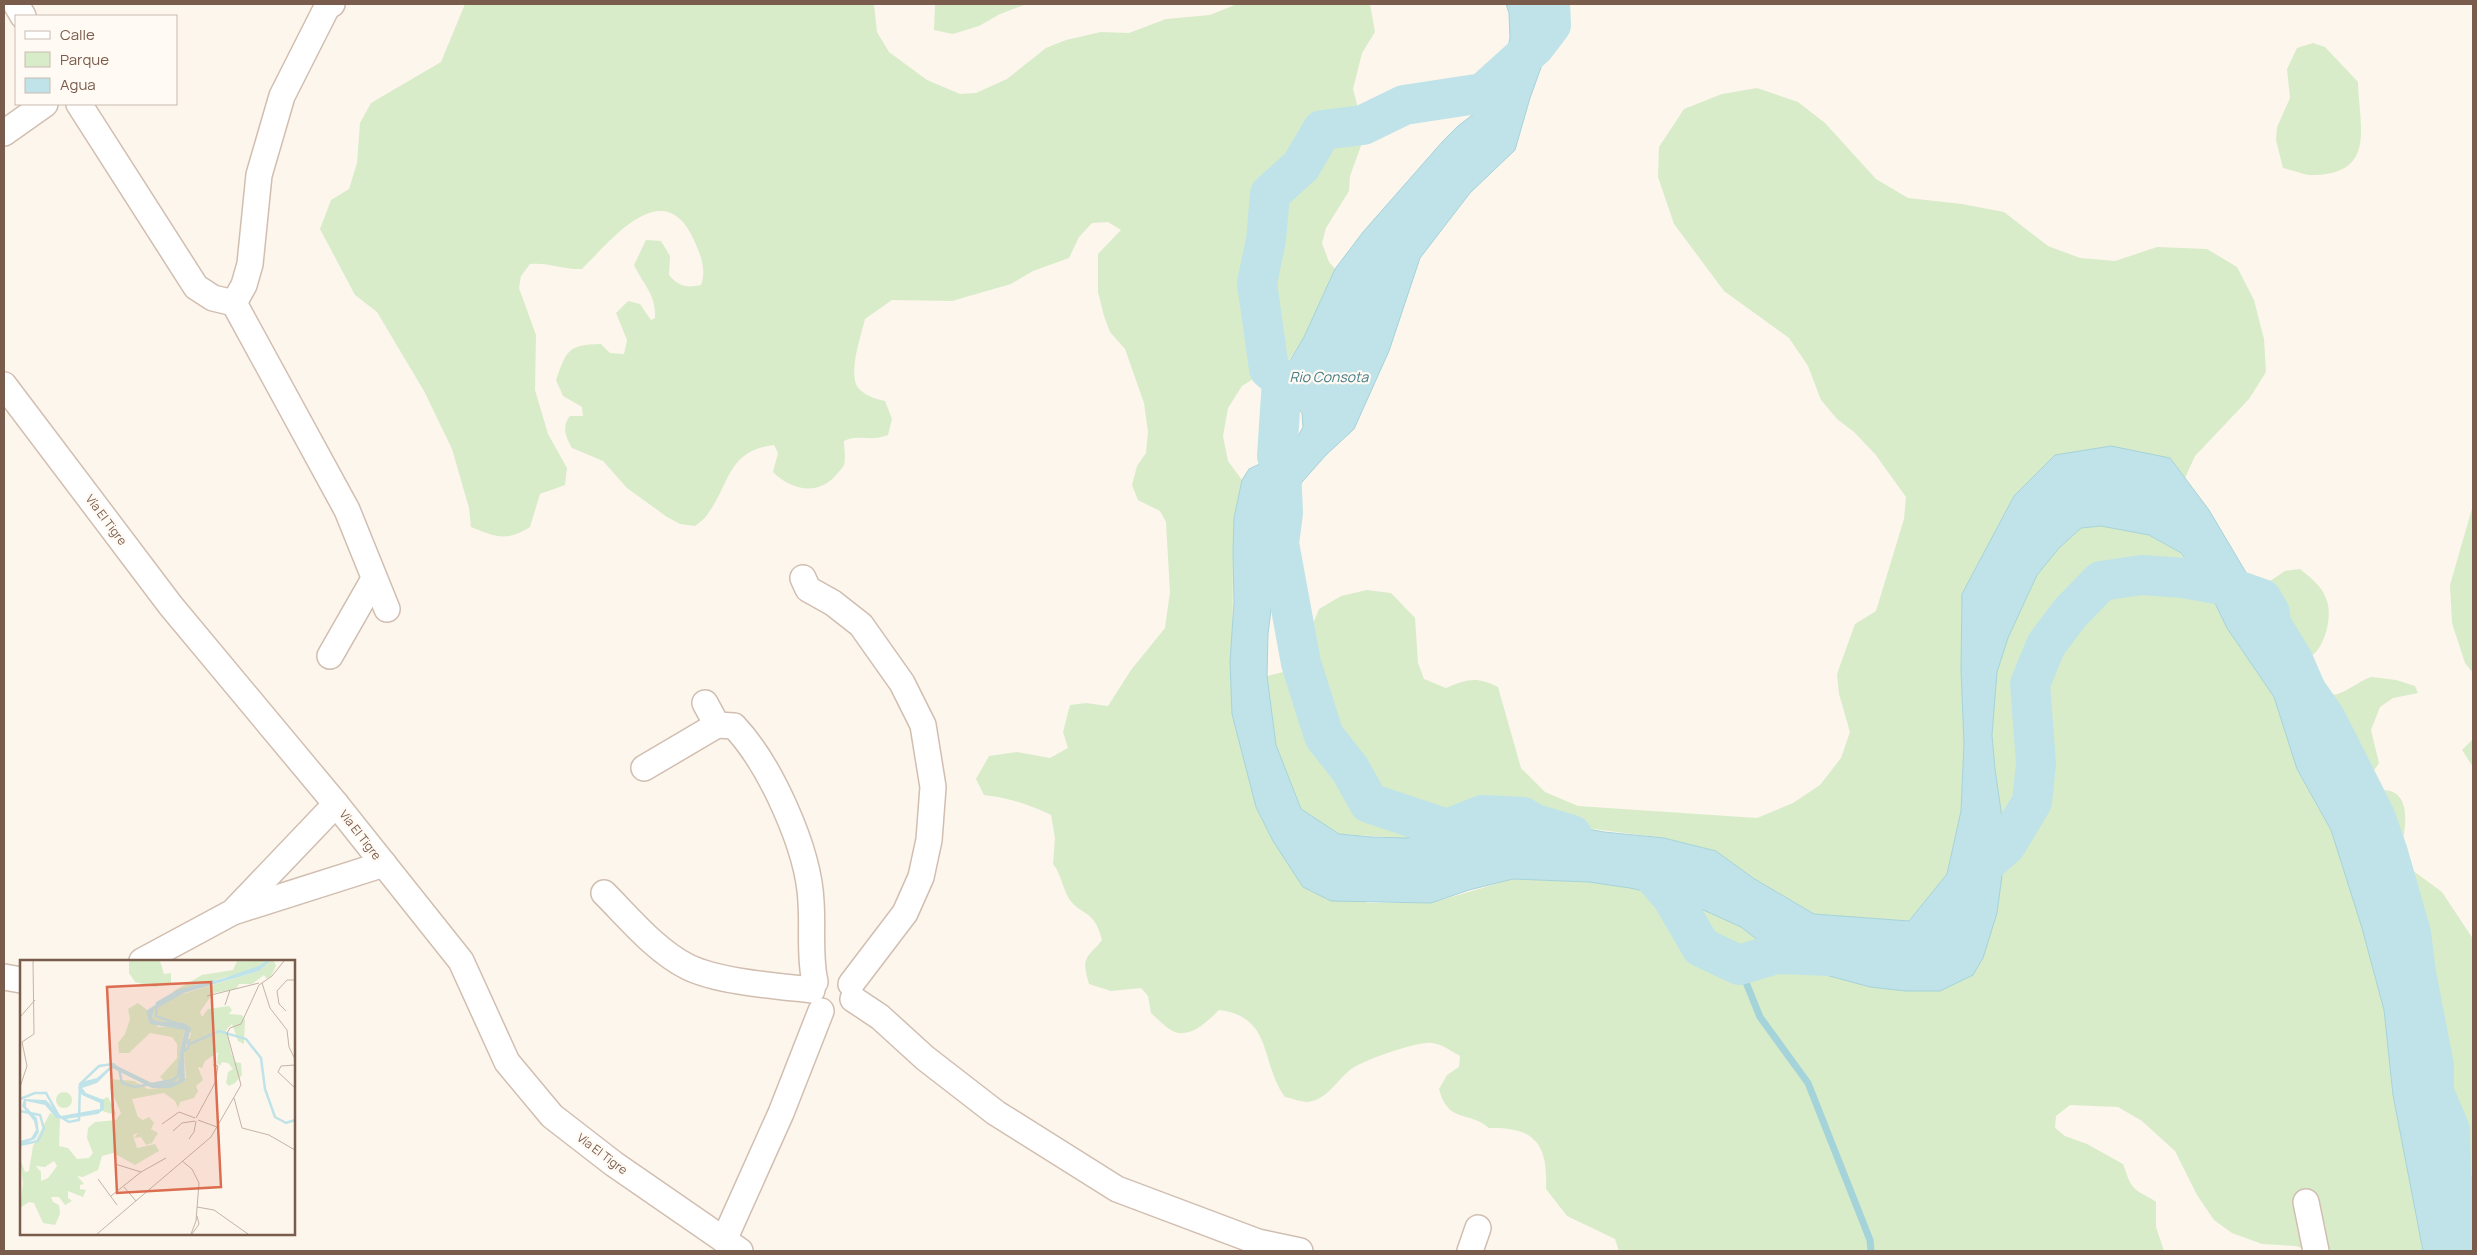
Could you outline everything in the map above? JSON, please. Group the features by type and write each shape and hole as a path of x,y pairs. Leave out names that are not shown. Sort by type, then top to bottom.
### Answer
{"street":[{"path":"16,4 23,15"},
{"path":"234,303 244,285 250,264 259,175 282,96 319,22 332,4"},
{"path":"4,133 44,105"},
{"path":"80,105 196,287 213,298 234,303 347,510 388,609"},
{"name":"Vía El Tigre","path":"4,385 171,606 336,804 461,962 508,1062 552,1116 614,1164 732,1246"},
{"path":"604,893 663,949 688,967 721,977 816,994 837,1014 847,1008 852,992 905,913 921,877 929,840 933,787 923,725 902,683 861,625 833,603 808,589 803,578"},
{"path":"330,656 374,579"},
{"path":"705,703 717,725"},
{"path":"644,768 717,725 734,726 745,738 774,786 802,853 811,901 810,948 816,994"},
{"path":"233,912 336,804"},
{"path":"144,960 233,912 384,864"},
{"path":"732,1246 781,1113 822,976 833,972 844,976 852,992 925,1058 996,1114 1117,1189 1258,1242 1300,1251"},
{"path":"4,978 20,980"},
{"path":"2306,1202 2316,1251"}],"green space":[{"path":"465,4 874,4 877,32 889,52 927,80 960,94 976,93 1007,79 1046,48 1066,40 1101,32 1129,33 1166,19 1210,15 1237,4 1370,4 1375,32 1362,53 1353,89 1365,135 1350,176 1349,191 1326,228 1322,243 1329,262 1335,269 1304,337 1290,359 1269,369 1242,386 1228,408 1223,436 1228,461 1242,480 1234,518 1232,714 1256,807 1367,903 1431,903 1513,879 1589,882 1630,888 1672,897 1741,927 1776,954 1870,987 1906,991 1940,991 2006,845 1992,735 1997,672 2008,638 2037,575 2059,548 2081,528 2101,526 2149,535 2180,553 2212,597 2227,628 2275,697 2297,769 2331,830 2362,928 2384,1010 2393,1095 2423,1251 2309,1251 2296,1246 2262,1244 2232,1233 2214,1220 2197,1195 2175,1151 2142,1121 2118,1107 2070,1105 2056,1116 2055,1128 2065,1136 2087,1144 2123,1164 2133,1186 2156,1202 2156,1227 2164,1251 1619,1251 1615,1239 1567,1216 1546,1189 1544,1160 1536,1141 1518,1131 1505,1128 1489,1128 1474,1119 1453,1112 1448,1107 1439,1089 1447,1075 1459,1067 1460,1056 1443,1046 1425,1043 1377,1057 1356,1066 1345,1074 1326,1094 1314,1101 1307,1102 1285,1097 1277,1084 1257,1032 1249,1022 1237,1014 1219,1010 1205,1023 1193,1030 1181,1033 1175,1032 1151,1013 1148,996 1141,988 1111,991 1089,984 1085,968 1086,959 1102,940 1095,922 1077,908 1068,897 1053,864 1055,838 1051,815 1018,802 984,795 976,779 989,756 1017,752 1050,758 1068,748 1063,732 1070,705 1086,703 1108,706 1131,670 1165,628 1170,592 1166,522 1160,511 1138,500 1132,485 1137,466 1146,453 1148,432 1144,403 1125,349 1110,332 1098,292 1098,254 1121,230 1108,222 1092,223 1079,237 1069,258 1033,271 1011,284 952,301 892,300 865,319 854,369 854,377 858,388 872,397 885,401 892,419 888,435 844,441 845,459 843,466 830,481 814,488 797,487 773,472 778,453 774,445 747,453 732,469 708,514 695,526 680,524 667,517 627,488 603,461 572,448 566,436 565,428 570,416 583,416 582,407 563,396 556,380 566,356 575,348 601,344 610,353 624,354 627,340 616,313 628,301 640,304 651,320 655,318 654,303 649,290 634,265 646,240 661,241 670,256 669,275 676,282 687,286 701,285 703,267 693,238 681,220 667,212 652,212 637,219 622,230 582,269 530,264 521,276 519,288 536,335 535,390 548,434 567,468 565,485 540,494 530,527 522,532 507,536 487,533 471,527 469,508 452,449 424,391 377,312 355,295 320,229 331,200 349,189 357,163 360,123 371,103 441,62"},
{"path":"935,4 1027,4 1000,14 979,26 953,34 934,30"},
{"path":"2313,43 2325,47 2358,82 2361,130 2360,145 2356,157 2347,166 2333,173 2313,175 2283,168 2276,140 2277,127 2290,98 2287,69 2297,48"},
{"path":"1757,88 1798,102 1825,123 1876,179 1908,198 1962,204 2004,212 2048,246 2080,258 2115,261 2157,247 2207,249 2237,267 2254,300 2264,339 2266,372 2249,399 2195,456 2185,478 2170,458 2055,455 2014,496 1962,594 1961,670 1964,744 1961,811 1947,874 1909,921 1814,914 1753,878 1716,851 1664,838 1483,815 1407,838 1339,834 1301,809 1276,745 1267,676 1283,672 1301,663 1319,609 1341,596 1367,590 1391,593 1415,618 1418,663 1424,679 1446,688 1460,682 1472,680 1484,681 1498,687 1521,768 1545,792 1578,806 1757,818 1793,803 1820,785 1841,758 1850,732 1839,694 1837,674 1855,624 1876,611 1904,519 1906,497 1875,454 1854,432 1837,419 1821,400 1808,366 1789,338 1724,291 1674,224 1658,177 1659,147 1684,109 1722,94"},
{"path":"2473,505 2473,673 2465,663 2452,623 2450,585"},
{"path":"2300,569 2323,591 2329,614 2325,636 2319,648 2315,653 2307,657 2293,660 2261,599 2267,583 2285,571"},
{"path":"2371,677 2396,680 2415,686 2418,693 2393,698 2380,707 2371,730 2379,763 2371,775 2360,785 2302,680 2315,680 2331,695"},
{"path":"2473,739 2473,767 2462,750"},
{"path":"2380,790 2391,791 2399,796 2403,804 2405,824 2400,854 2412,870 2442,892 2473,939 2473,1251 2460,1216 2451,1176 2434,1066 2399,894 2372,811"}],"water":[{"name":"Rio Consota","path":"1506,4 1550,4 1551,25 1547,51 1530,98 1515,150 1470,193 1420,258 1389,351 1354,429 1326,455 1302,482 1283,513 1268,634 1267,676 1276,745 1301,809 1339,834 1372,837 1407,838 1483,815 1522,817 1604,832 1664,838 1716,851 1753,878 1814,914 1909,921 1947,874 1961,811 1964,744 1961,670 1962,594 2014,496 2055,455 2111,446 2170,458 2209,510 2270,613 2306,690 2345,756 2375,816 2399,894 2434,1066 2451,1176 2460,1216 2473,1251 2423,1251 2393,1095 2384,1010 2362,928 2331,830 2297,769 2274,697 2227,628 2212,597 2181,553 2149,535 2101,526 2081,528 2059,548 2037,575 2008,638 1997,672 1992,735 2006,845 1997,913 1983,958 1973,975 1940,991 1906,991 1870,987 1811,971 1776,954 1741,927 1672,897 1630,888 1589,882 1513,879 1469,890 1431,903 1331,901 1303,887 1273,841 1256,807 1232,714 1230,662 1234,602 1234,518 1242,480 1249,469 1276,456 1297,438 1303,427 1302,413 1288,395 1282,380 1284,371 1304,337 1335,269 1363,232 1443,141 1458,126 1484,106 1502,74 1510,38 1509,13"}],"waterway":[{"path":"1550,4 1551,25 1535,46 1483,93 1404,105 1363,125 1322,130 1301,166 1270,194 1266,240 1257,283 1269,369 1282,380 1277,456 1281,469 1283,513 1279,543 1301,663 1324,736 1350,769 1369,803 1447,829 1483,815 1523,817 1535,824 1572,835"},
{"path":"1966,881 2006,845 2032,802 2036,763 2030,684 2046,645 2070,613 2101,581 2142,575 2183,578 2222,585 2262,599 2270,613 2271,624 2293,660 2306,690 2326,719 2375,816 2388,853 2411,933 2416,973 2434,1066 2434,1092 2450,1130 2451,1176 2460,1216 2473,1237"},
{"path":"1635,859 1646,867 1672,897 1701,947 1739,965 1776,954 1831,956"},
{"path":"1739,965 1760,1017 1808,1083 1870,1240 1871,1251"}]}
